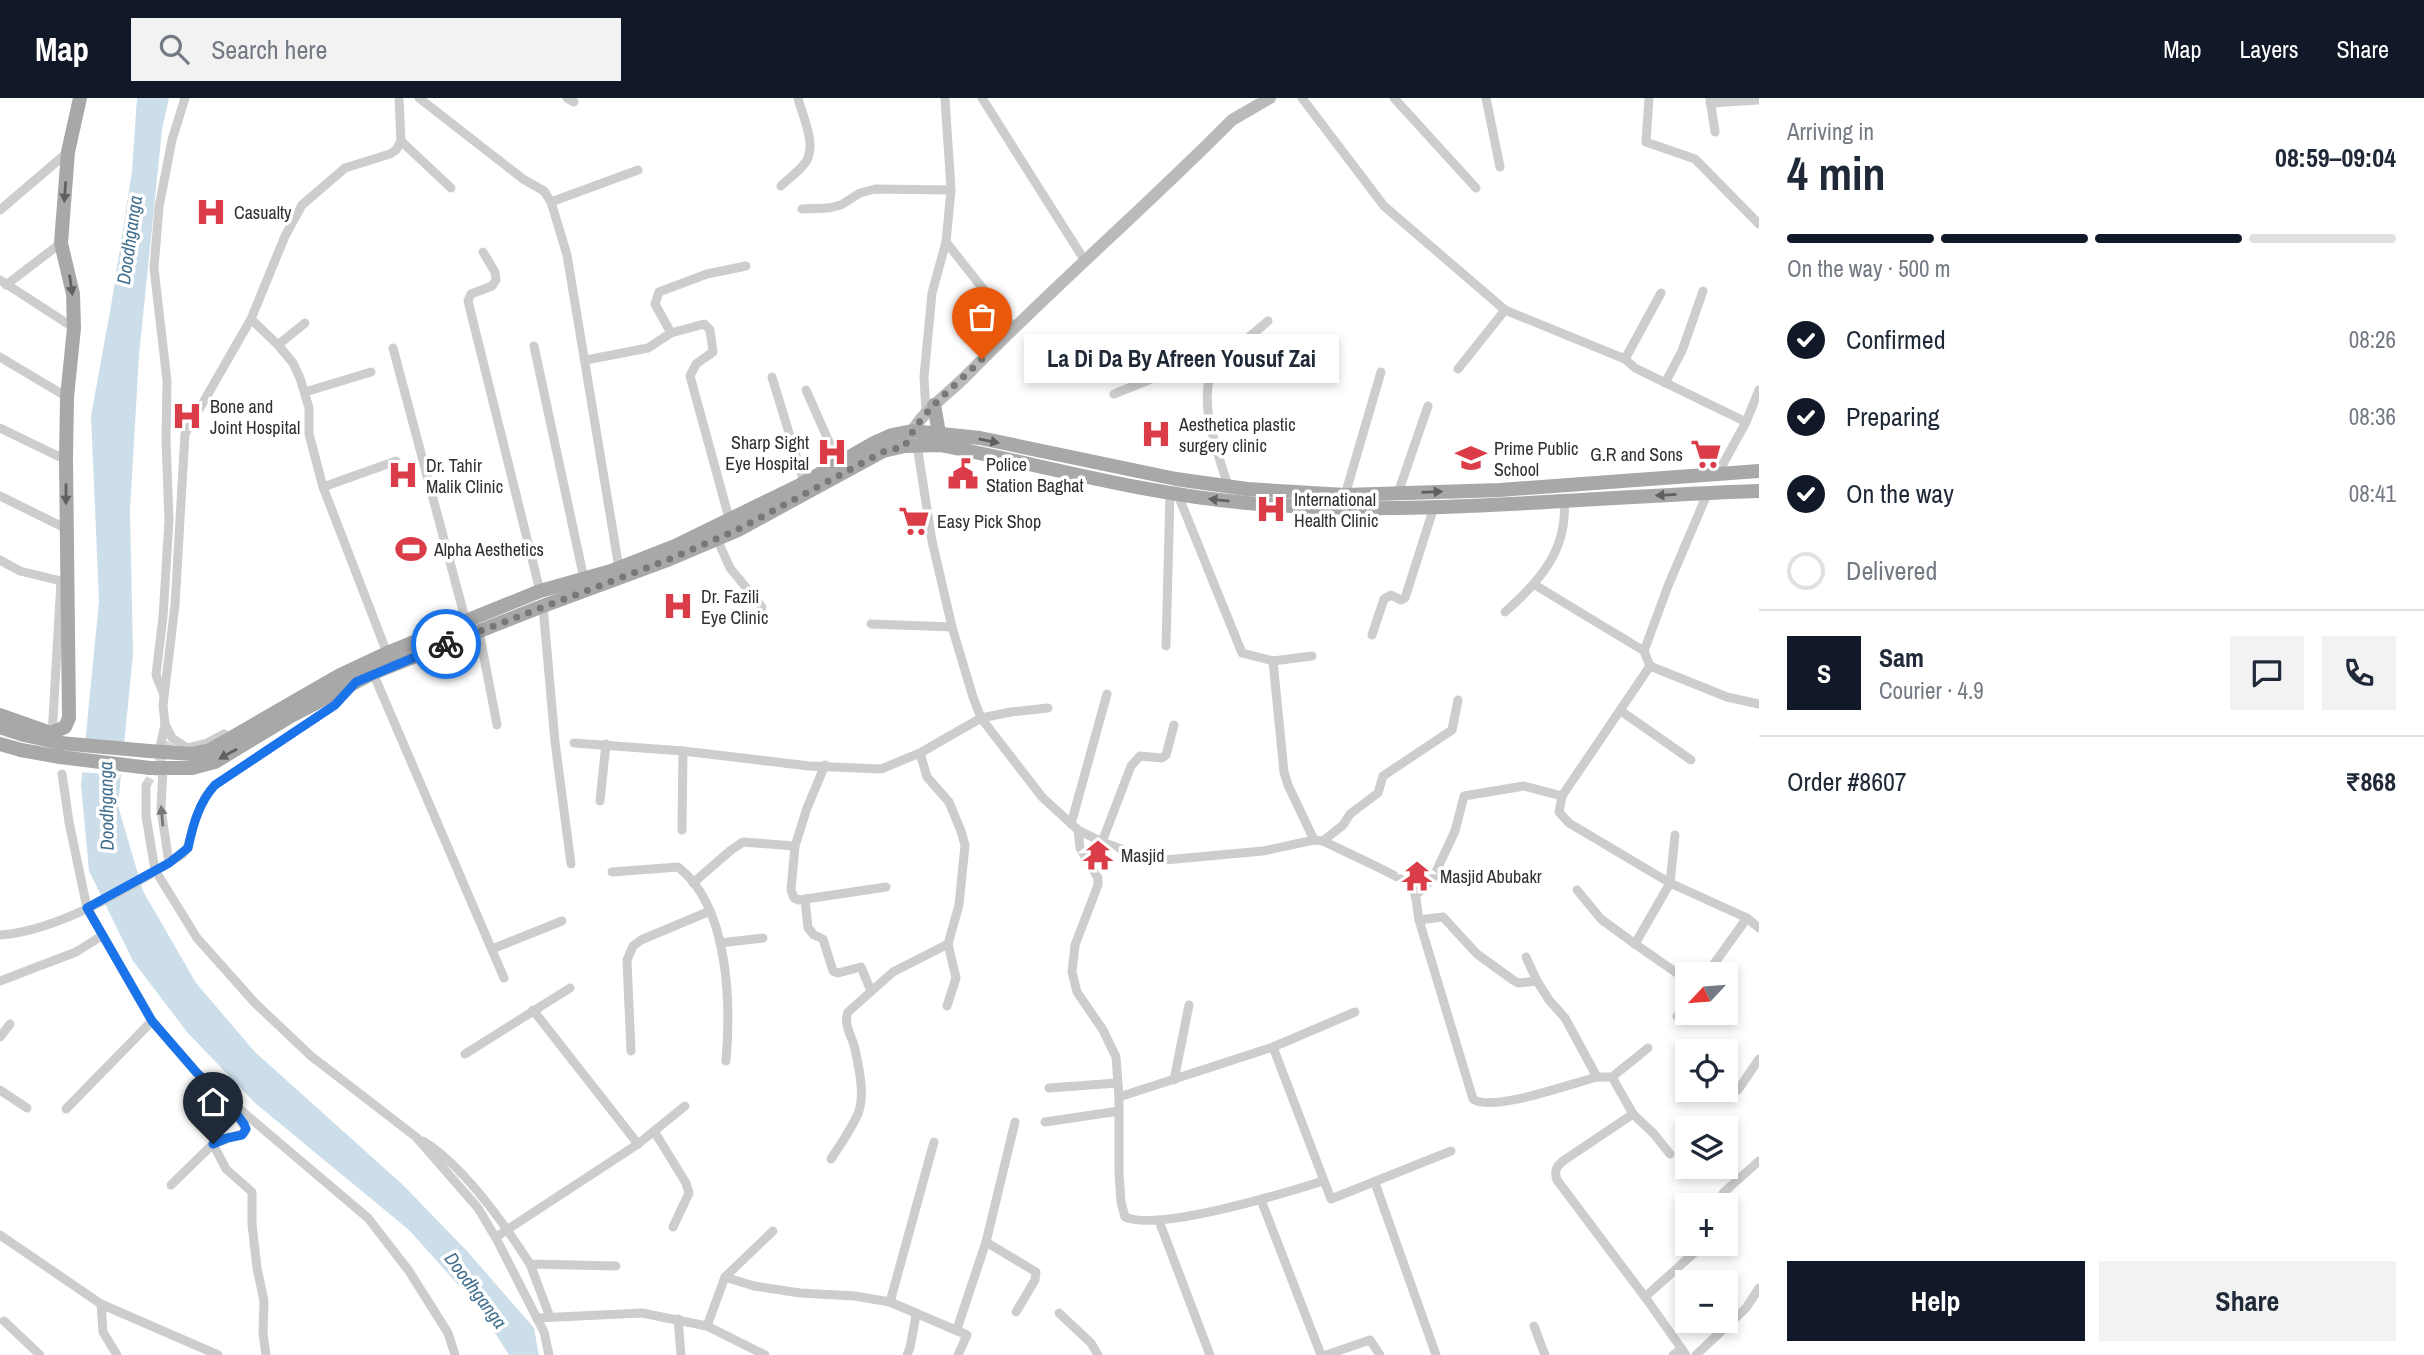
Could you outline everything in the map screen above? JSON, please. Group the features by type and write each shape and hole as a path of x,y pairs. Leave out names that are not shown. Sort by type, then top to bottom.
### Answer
{"main road":[{"path":"0,715 52,736 65,727 69,718 66,460 67,397 74,328 73,294 61,243 68,152 80,98"},
{"path":"911,441 930,409 1232,120 1264,99"},
{"path":"930,409 939,433"},
{"path":"0,744 60,757 163,768 192,761 340,675 387,653 466,622 665,561 758,519 883,452 939,433 1176,479 1345,495 1500,490 1759,471"},
{"path":"0,727 60,743 159,752 192,761 215,762 291,716 373,673 479,631 584,579 675,546 892,435 1174,495 1246,503 1342,509 1434,507 1759,491"}],"street":[{"path":"164,695 157,680 156,667 163,617 169,520 167,381 154,268 159,207 172,140 184,98"},
{"path":"159,752 165,724 164,695 177,579 185,434 251,319 285,236 302,205 345,168 396,150 401,141 399,98"},
{"path":"419,98 523,179 544,191 551,202 567,255 619,568"},
{"path":"781,186 809,156 805,122 798,98"},
{"path":"930,409 924,377 932,293 946,242 951,190 945,98"},
{"path":"982,98 1085,261"},
{"path":"1302,98 1384,206 1505,310 1625,359 1635,368 1746,422"},
{"path":"1394,98 1476,188"},
{"path":"1486,98 1500,167"},
{"path":"1649,98 1646,142 1702,164 1759,224"},
{"path":"1715,132 1710,101 1759,100"},
{"path":"401,141 452,188"},
{"path":"0,210 68,152"},
{"path":"551,202 638,170"},
{"path":"802,209 841,205 860,193 875,189 951,190"},
{"path":"946,242 1014,328"},
{"path":"61,243 3,283 74,328"},
{"path":"483,253 495,272 496,280 492,286 471,294 468,301 541,599 555,742 571,864"},
{"path":"671,333 655,304 659,292 707,274 746,266"},
{"path":"1665,383 1682,351 1703,291"},
{"path":"1625,359 1661,293"},
{"path":"1458,369 1505,310"},
{"path":"251,319 293,363 305,391 309,408 309,434 323,487 387,653"},
{"path":"1228,486 1210,421 1207,391 1209,376 1268,321"},
{"path":"278,345 304,323"},
{"path":"586,360 648,348 671,333 704,324 709,330 713,352 696,364 690,376 729,518"},
{"path":"534,346 584,579"},
{"path":"393,348 466,622"},
{"path":"0,357 67,397"},
{"path":"1114,394 1186,365 1200,364 1212,371"},
{"path":"305,391 371,372"},
{"path":"1345,495 1381,372"},
{"path":"772,377 804,482"},
{"path":"806,390 838,462"},
{"path":"1717,475 1746,422 1759,390"},
{"path":"1398,493 1428,406"},
{"path":"0,428 66,460"},
{"path":"911,441 951,627 981,718 1042,797 1074,827 1102,842 1138,855 1165,860 1263,850 1319,840 1346,822 1350,814 1376,794 1383,776 1452,730 1458,700"},
{"path":"323,487 396,461"},
{"path":"1644,651 1708,492"},
{"path":"1166,646 1174,495"},
{"path":"1174,495 1241,651 1250,657 1273,661 1312,656"},
{"path":"0,496 67,529"},
{"path":"1505,612 1535,585 1554,554 1563,522 1564,501"},
{"path":"1372,635 1384,599 1391,595 1401,600 1405,598 1434,507"},
{"path":"717,539 730,568 762,607"},
{"path":"0,560 20,570 61,581 52,736"},
{"path":"1535,585 1644,651 1650,666 1727,697 1759,704"},
{"path":"871,624 951,627"},
{"path":"479,631 497,725"},
{"path":"1273,661 1284,772 1288,785 1319,840 1408,882 1414,890 1419,920 1473,1099 1478,1103 1498,1104 1597,1077 1612,1077 1648,1048"},
{"path":"1650,666 1562,796 1559,812 1569,822 1670,883 1747,918 1759,928"},
{"path":"373,673 504,978"},
{"path":"165,724 172,738 187,748 207,743 327,676 340,675"},
{"path":"0,935 47,926 89,907 169,863 188,848 203,801 215,785 335,705 356,682"},
{"path":"1107,694 1074,827 1080,848 1098,878 1098,885 1075,945 1072,972 1077,992 1110,1042 1116,1057 1119,1173 1124,1213 1131,1219 1159,1221 1261,1200 1323,1181"},
{"path":"574,743 683,751 809,766 881,769 920,753 981,718 1048,708"},
{"path":"1621,711 1691,760"},
{"path":"1102,842 1131,766 1140,756 1162,758 1166,755 1174,725"},
{"path":"600,801 606,744"},
{"path":"682,830 683,751"},
{"path":"920,753 927,776 949,802 965,845 959,905 948,944 956,978 947,1006"},
{"path":"825,765 807,808 796,846 791,890 794,898 805,899 886,887"},
{"path":"163,768 161,809 169,863"},
{"path":"62,774 69,822 89,907 152,1021 197,1073 368,1218 409,1271 448,1333 455,1355"},
{"path":"146,786 146,816 155,870 197,938 255,1003 311,1056 415,1137 433,1147 459,1173 507,1228 530,1264 550,1317"},
{"path":"1415,896 1433,878 1455,831 1464,796 1524,786 1562,796"},
{"path":"1635,944 1670,883 1675,835"},
{"path":"693,883 743,842 796,846"},
{"path":"612,872 674,866 681,868 706,901 720,943 730,1023 726,1061"},
{"path":"1577,890 1601,919 1675,972"},
{"path":"805,899 808,928 823,939 833,971 861,967 871,991"},
{"path":"631,1051 627,960 629,951 641,940 710,911"},
{"path":"1419,920 1443,917 1477,954 1513,980 1518,983 1537,981"},
{"path":"1715,962 1747,918"},
{"path":"492,949 562,921"},
{"path":"0,981 76,953 103,936"},
{"path":"720,943 763,938"},
{"path":"831,1159 858,1115 860,1106 855,1048 846,1017 848,1012 893,972 948,944"},
{"path":"1527,957 1537,981 1549,1000 1565,1017 1597,1077"},
{"path":"465,1054 570,988"},
{"path":"1174,1080 1189,1005"},
{"path":"533,1010 638,1144"},
{"path":"1119,1097 1273,1047 1354,1012"},
{"path":"66,1109 152,1021"},
{"path":"0,1037 10,1024"},
{"path":"1273,1047 1329,1197 1334,1199 1451,1151"},
{"path":"1738,1090 1759,1059"},
{"path":"1612,1077 1633,1114 1670,1154"},
{"path":"1049,1088 1117,1083"},
{"path":"0,1090 27,1108"},
{"path":"172,1185 213,1144 242,1135 246,1129 223,1096"},
{"path":"496,1237 638,1144 685,1106"},
{"path":"1045,1122 1119,1111"},
{"path":"1633,1114 1563,1161 1557,1166 1555,1174 1684,1352 1673,1355"},
{"path":"957,1329 986,1242 1015,1122"},
{"path":"654,1131 686,1183 689,1193 673,1227"},
{"path":"415,1137 478,1208 496,1237 544,1332 549,1355"},
{"path":"890,1302 934,1142"},
{"path":"213,1144 226,1169 252,1192 252,1224 264,1301 263,1333 266,1355"},
{"path":"1723,1193 1759,1161"},
{"path":"1375,1183 1436,1355"},
{"path":"1261,1200 1320,1354 1370,1339 1380,1355"},
{"path":"1159,1221 1210,1355"},
{"path":"707,1326 725,1277 772,1231"},
{"path":"0,1235 101,1304 218,1355"},
{"path":"986,1242 1036,1272 1035,1280 1016,1312"},
{"path":"1645,1297 1691,1256"},
{"path":"530,1264 616,1266"},
{"path":"725,1277 754,1286 800,1293 855,1296 890,1302 967,1335 958,1355"},
{"path":"1696,1355 1745,1308 1759,1288"},
{"path":"101,1304 103,1332 117,1355"},
{"path":"537,1318 642,1312 707,1326 765,1355"},
{"path":"1059,1313 1091,1343 1098,1355"},
{"path":"907,1355 916,1315"},
{"path":"678,1319 681,1355"},
{"path":"1,1322 40,1355"},
{"path":"1534,1326 1545,1355"}],"water":[{"name":"Doodhganga","path":"137,98 169,98 162,130 139,355 130,510 133,654 118,806 143,891 196,983 255,1052 403,1185 467,1251 534,1328 539,1355 509,1355 479,1308 409,1230 255,1103 187,1032 133,961 89,871 81,785 99,601 91,416 132,171"}],"pier":[{"path":"82,740 128,744 124,775 79,772"}],"tunnel":[{"path":"146,786 172,738"}],"way so far":[{"path":"446,644 665,561 737,530 883,452 905,446 926,412 982,359"}],"place":[{"name":"Casualty","path":"211,212"},
{"name":"La Di Da By Afreen Yousuf Zai","path":"982,359"},
{"name":"Bone and Joint Hospital","path":"187,416"},
{"name":"Aesthetica plastic surgery clinic","path":"1156,434"},
{"name":"Sharp Sight Eye Hospital","path":"832,452"},
{"name":"G.R and Sons","path":"1706,454"},
{"name":"Prime Public School","path":"1471,458"},
{"name":"Police Station Baghat","path":"963,474"},
{"name":"Dr. Tahir Malik Clinic","path":"403,475"},
{"name":"International Health Clinic","path":"1271,509"},
{"name":"Easy Pick Shop","path":"914,521"},
{"name":"Alpha Aesthetics","path":"411,549"},
{"name":"Dr. Fazili Eye Clinic","path":"678,606"},
{"name":"Masjid","path":"1098,855"},
{"name":"Masjid Abubakr","path":"1417,876"}],"route":[{"path":"213,1144 242,1135 246,1129 244,1124 223,1096 197,1073 152,1021 87,908 183,854 188,848 203,801 215,785 335,705 356,682 446,644"}]}
